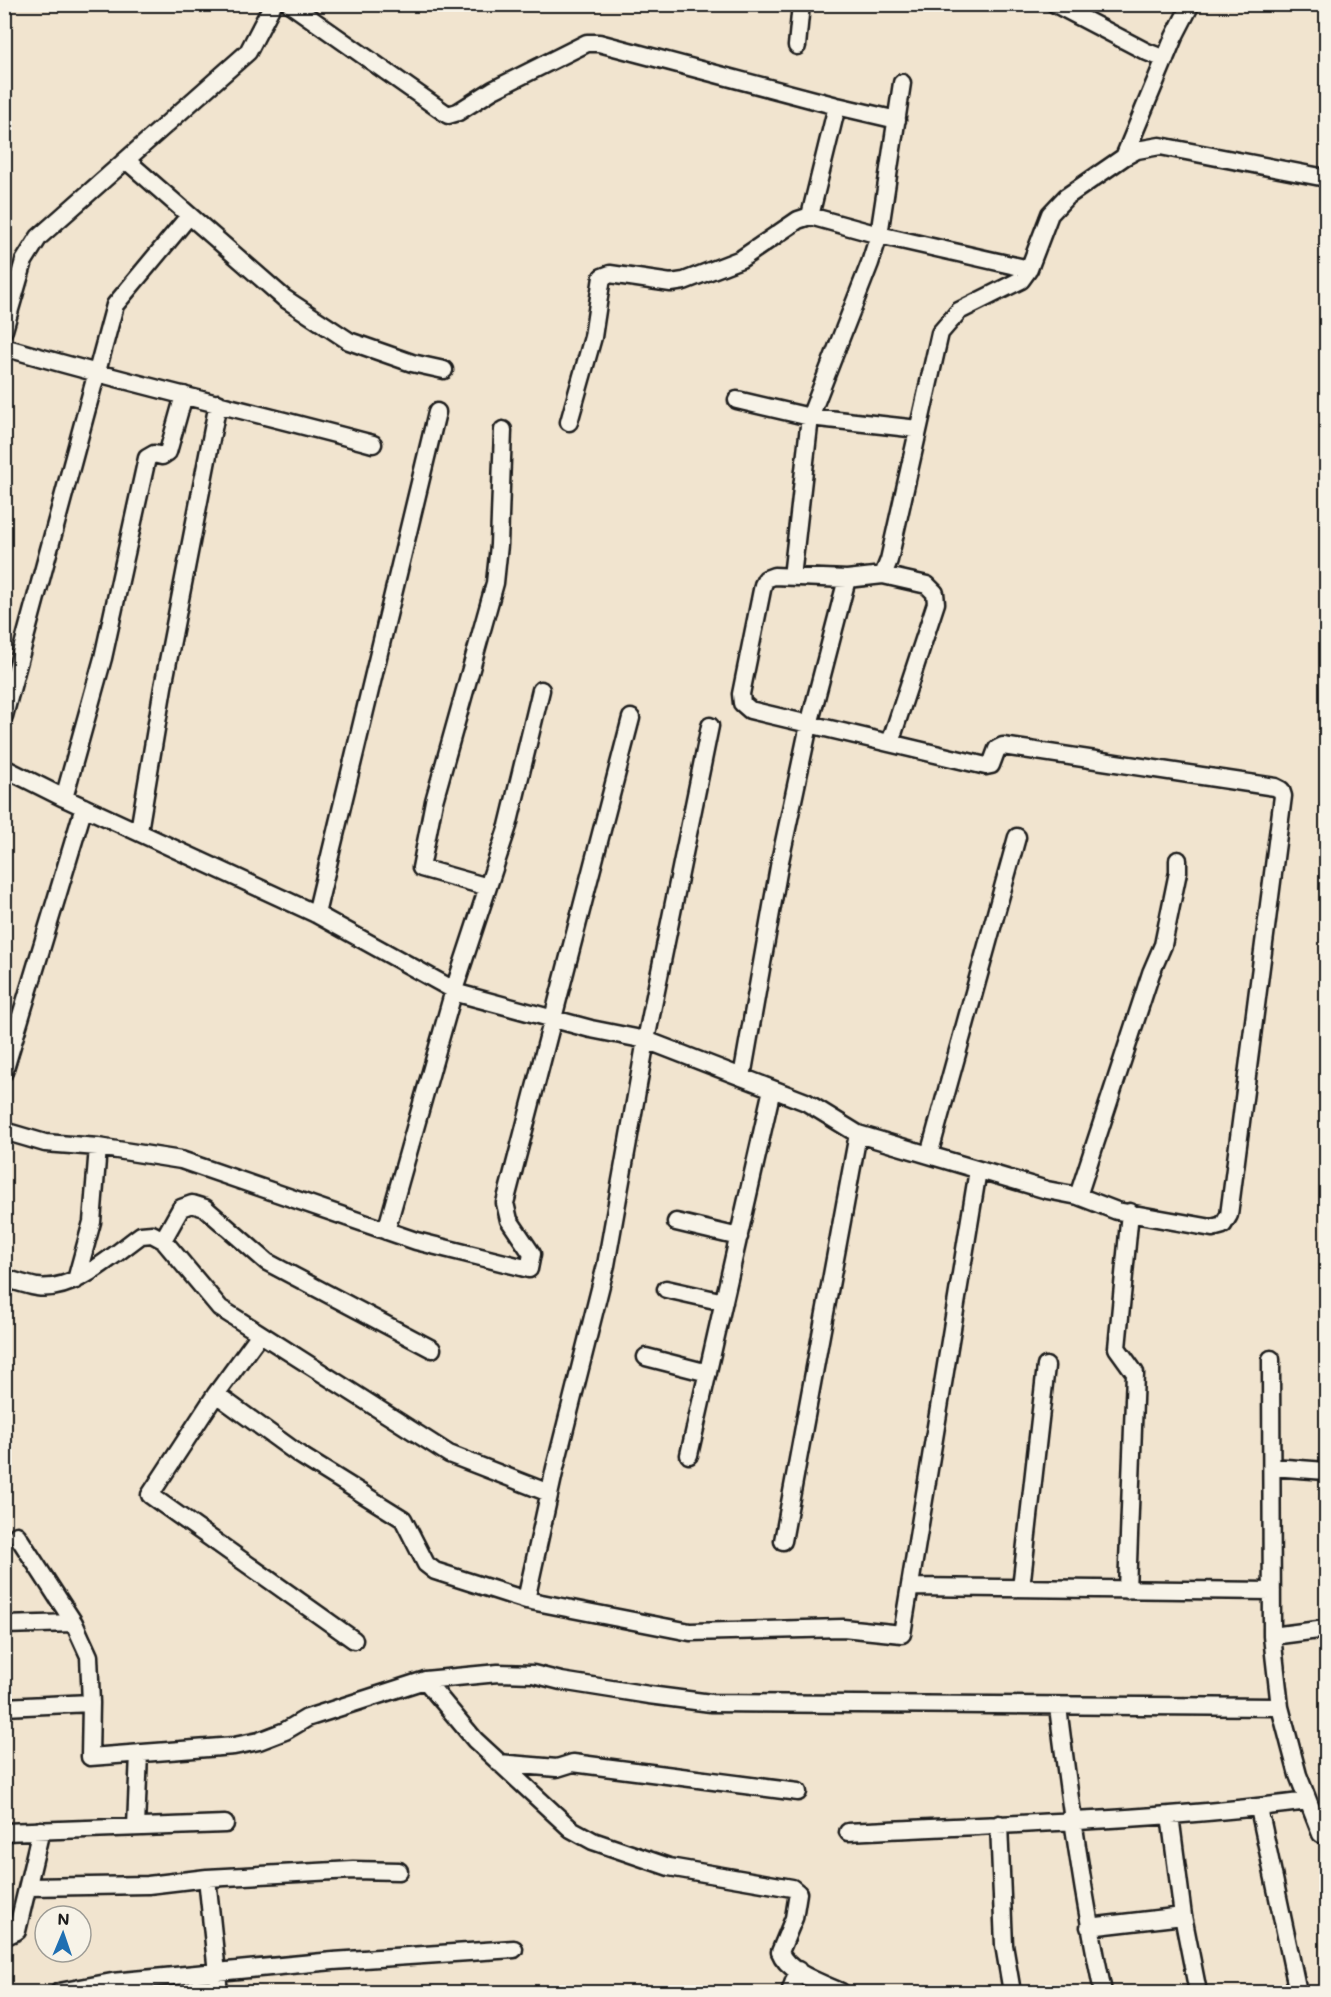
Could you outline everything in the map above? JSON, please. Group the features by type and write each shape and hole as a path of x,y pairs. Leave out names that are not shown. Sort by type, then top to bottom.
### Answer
{"street":[{"path":"4,330 24,261 39,237 248,52 273,4"},
{"path":"290,4 448,115 459,112 493,90 587,44 599,43 897,120"},
{"path":"797,46 801,4"},
{"path":"1055,4 1165,59"},
{"path":"1124,157 1191,4"},
{"path":"792,577 810,417 879,235 902,83"},
{"path":"810,216 837,106"},
{"path":"884,575 940,333 959,311 1021,280 1029,269 1050,214 1066,197 1124,157 1137,150 1160,146 1326,178"},
{"path":"126,160 284,298 349,341 412,363 444,370"},
{"path":"4,716 115,305 189,216"},
{"path":"568,422 593,337 602,278 610,274 671,283 684,281 741,259 798,220 810,216 879,235 1029,269"},
{"path":"4,347 95,374 218,403 373,444"},
{"path":"64,798 103,658 147,458 154,454 162,456 168,452 184,395"},
{"path":"737,400 810,417 918,429"},
{"path":"139,831 165,676 218,403"},
{"path":"316,914 437,412"},
{"path":"488,887 421,868 434,801 495,583 499,545 503,430"},
{"path":"4,768 316,914 461,994 553,1019 646,1040 806,1102 858,1134 1047,1190 1078,1196 1117,1211 1212,1228 1223,1225 1229,1215 1283,796 1281,790 1275,787 1003,746 998,749 991,765 986,766 750,710 742,703 741,694 766,579 774,576 848,579 884,575 927,585 935,593 936,603 890,743"},
{"path":"742,1077 780,861 809,725 848,579"},
{"path":"386,1231 454,990 508,826 541,690"},
{"path":"4,1131 45,1143 98,1147 181,1160 416,1241 528,1269 532,1254 509,1220 505,1203 631,718"},
{"path":"526,1600 549,1494 606,1265 646,1040 710,726"},
{"path":"4,1072 84,807"},
{"path":"929,1155 1017,837"},
{"path":"1078,1196 1151,973 1163,945 1178,872 1178,860"},
{"path":"689,1455 772,1089"},
{"path":"783,1541 858,1134"},
{"path":"75,1280 92,1222 98,1147"},
{"path":"216,1394 300,1455 403,1519 426,1564 435,1571 526,1600 690,1632 843,1628 902,1634 978,1170"},
{"path":"163,1240 181,1208 192,1204 205,1208 267,1262 432,1349"},
{"path":"1127,1590 1135,1373 1117,1348 1130,1212"},
{"path":"676,1222 738,1237"},
{"path":"4,1278 37,1287 58,1286 75,1280 141,1235 152,1234 163,1240 220,1308 449,1454 549,1494"},
{"path":"666,1289 724,1302"},
{"path":"260,1334 216,1394 150,1495 354,1640"},
{"path":"646,1357 708,1373"},
{"path":"1271,1359 1272,1636 1280,1707 1298,1775 1321,1834 1326,1833"},
{"path":"1021,1588 1046,1366"},
{"path":"1272,1467 1326,1471"},
{"path":"17,1535 74,1623 89,1656 90,1757 234,1746 259,1741 285,1731 307,1718 425,1680 498,1673 533,1674 561,1681 711,1703 1280,1707"},
{"path":"910,1587 1272,1591"},
{"path":"4,1625 74,1623"},
{"path":"1272,1636 1326,1629"},
{"path":"425,1680 456,1719 499,1762 571,1828 593,1842 669,1867 792,1888 798,1893 798,1904 780,1952 783,1960 841,1992"},
{"path":"4,1707 91,1703"},
{"path":"1058,1707 1072,1821 1089,1927 1103,1992"},
{"path":"136,1827 139,1753"},
{"path":"499,1762 557,1768 573,1763 798,1792"},
{"path":"848,1833 1170,1815 1259,1808 1308,1801"},
{"path":"1259,1808 1298,1992"},
{"path":"1170,1815 1184,1916 1198,1992"},
{"path":"4,1832 225,1824"},
{"path":"999,1824 1004,1945 1012,1992"},
{"path":"4,1937 17,1930 41,1830"},
{"path":"29,1887 148,1885 207,1878 353,1870 399,1871"},
{"path":"207,1878 219,1992"},
{"path":"1089,1927 1184,1916"},
{"path":"59,1992 112,1982 217,1974 333,1961 514,1949"},
{"path":"790,1992 798,1970"}]}
